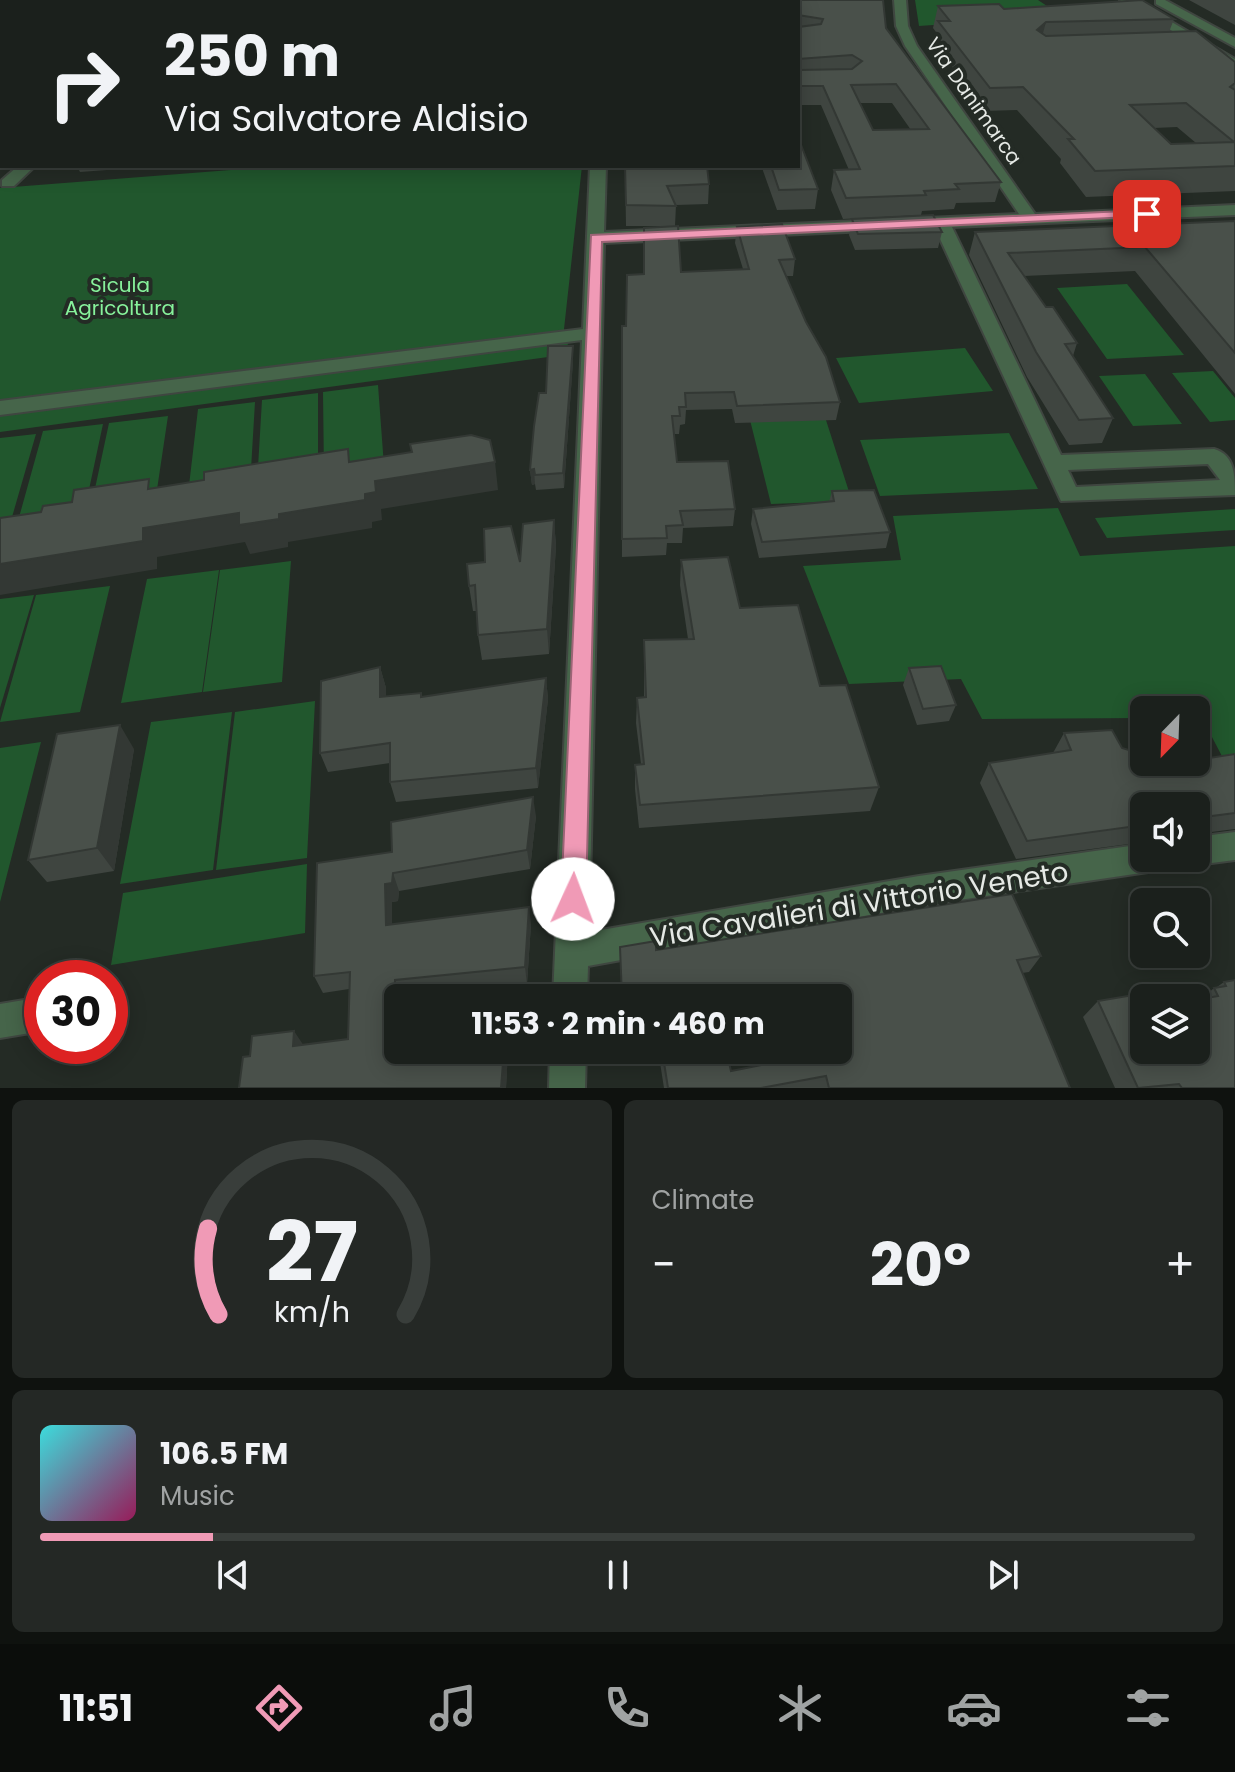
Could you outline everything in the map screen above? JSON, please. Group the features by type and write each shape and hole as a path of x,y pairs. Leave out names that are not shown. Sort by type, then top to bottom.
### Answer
{"street":[{"path":"885,1 897,0"},
{"name":"Via Danimarca","path":"897,0 902,26 911,46 1030,219"},
{"path":"1126,0 1235,64"},
{"path":"1158,0 1229,40"},
{"path":"1171,47 1229,40"},
{"path":"8,183 25,168"},
{"path":"570,984 598,168"},
{"path":"595,238 1235,210"},
{"path":"941,223 1069,495 1235,486"},
{"path":"0,408 594,333"},
{"path":"1054,463 1214,456 1235,486"},
{"path":"1210,849 1235,846"},
{"name":"Via Cavalieri di Vittorio Veneto","path":"571,952 919,891 1130,861"},
{"path":"0,1021 24,1017"},
{"path":"567,1088 568,1064"}],"green space":[{"path":"915,0 1038,0 1062,16 919,26"},
{"name":"Sicula Agricoltura","path":"255,168 582,168 564,329 570,354 0,432 0,188"},
{"path":"1127,284 1184,355 1107,359 1057,288"},
{"path":"965,348 993,391 859,403 836,358"},
{"path":"1213,371 1235,398 1235,420 1210,422 1172,373"},
{"path":"1145,374 1182,424 1133,426 1099,376"},
{"path":"378,385 384,466 324,474 323,392"},
{"path":"318,393 318,475 257,484 262,400"},
{"path":"255,402 250,486 188,494 198,409"},
{"path":"168,416 155,503 90,512 109,423"},
{"path":"825,417 852,501 771,504 750,420"},
{"path":"103,424 84,513 18,521 43,431"},
{"path":"1009,433 1038,489 880,496 860,440"},
{"path":"36,434 10,524 0,526 0,438"},
{"path":"1058,508 1080,556 1235,546 1235,781 1210,733 1210,696 1130,696 1130,718 982,719 961,679 849,684 803,566 901,560 893,516"},
{"path":"1235,509 1235,530 1107,538 1095,518"},
{"path":"291,561 282,682 203,692 220,570"},
{"path":"219,570 202,692 121,703 147,579"},
{"path":"110,586 80,712 0,722 36,595"},
{"path":"34,595 0,708 0,599"},
{"path":"315,701 307,858 216,870 235,712"},
{"path":"232,712 213,870 120,884 151,722"},
{"path":"41,742 0,902 0,748"},
{"path":"307,864 305,933 128,962 112,960 123,893"}],"building":[{"path":"800,0 883,0 886,28 1001,182 955,184 959,189 924,191 926,195 846,198 834,170 860,169 823,86 800,86 800,70 852,69 862,61 852,55 800,59 800,27 821,24 823,19 800,15","holes":["896,84 929,129 873,130 851,85"]},
{"path":"1142,0 1174,19 1046,22 1037,30 1046,36 1196,31 1235,62 1235,83 1230,87 1235,90 1235,166 1095,171 1068,139 1074,139 1023,87 990,88 938,21 950,21 938,6 999,4 1004,9","holes":["1186,103 1234,142 1171,144 1130,105"]},
{"path":"800,142 818,189 779,190 772,168 800,168"},
{"path":"625,168 707,168 709,184 667,186 676,206 626,205"},
{"path":"933,215 942,232 858,234 852,219"},
{"path":"1235,221 1235,353 1145,247 1008,253 1046,307 1053,307 1077,343 1065,344 1113,418 1079,420 1036,352 975,232"},
{"path":"782,224 795,259 779,260 806,322 826,357 840,402 737,406 734,392 685,393 686,407 679,407 680,416 672,416 677,462 728,461 735,509 680,511 683,525 666,526 667,538 622,539 622,326 626,326 627,275 644,274 644,228 678,226 681,272 749,269 737,227"},
{"path":"548,346 573,346 563,473 535,475 534,469 530,470 534,426 539,393 546,393"},
{"path":"471,435 490,440 495,462 375,481 376,492 365,494 365,500 279,514 279,519 239,525 239,513 143,528 143,541 0,564 0,518 41,512 43,506 72,502 74,490 149,479 148,489 204,480 204,472 348,449 349,462 412,452 410,444"},
{"path":"874,490 890,532 762,542 753,509 834,501 832,491"},
{"path":"554,520 547,629 478,635 475,585 469,586 467,564 485,562 484,529 511,526 520,562 523,524"},
{"path":"728,557 740,608 798,605 820,686 846,685 879,787 640,805 635,765 644,764 637,698 646,697 644,640 694,639 681,560"},
{"path":"941,666 956,705 923,709 909,668"},
{"path":"380,667 380,697 421,693 421,697 546,678 536,768 390,782 390,743 320,753 321,681"},
{"path":"120,725 97,848 28,860 57,734"},
{"path":"1112,730 1122,748 1130,750 1130,776 1210,776 1210,758 1235,754 1235,813 1210,816 1210,792 1130,792 1130,827 1027,841 989,763 1071,750 1064,733"},
{"path":"533,797 527,850 393,873 392,883 385,884 386,925 529,907 525,967 395,980 395,984 384,984 384,1064 503,1064 501,1088 239,1088 243,1057 250,1056 252,1036 294,1031 293,1046 348,1039 350,972 314,976 317,863 392,852 391,822"},
{"path":"1012,894 1041,956 1017,960 1070,1088 829,1088 826,1076 761,1088 668,1088 664,1064 729,1064 731,1071 767,1064 852,1064 852,984 621,984 620,947 656,941 656,950"},
{"path":"1235,980 1235,1088 1182,1088 1179,1084 1138,1088 1098,1001 1130,996 1130,1064 1210,1064 1210,997 1218,996 1214,988 1226,986 1224,982"}],"route":[{"path":"573,899 595,238 1147,214"}]}
